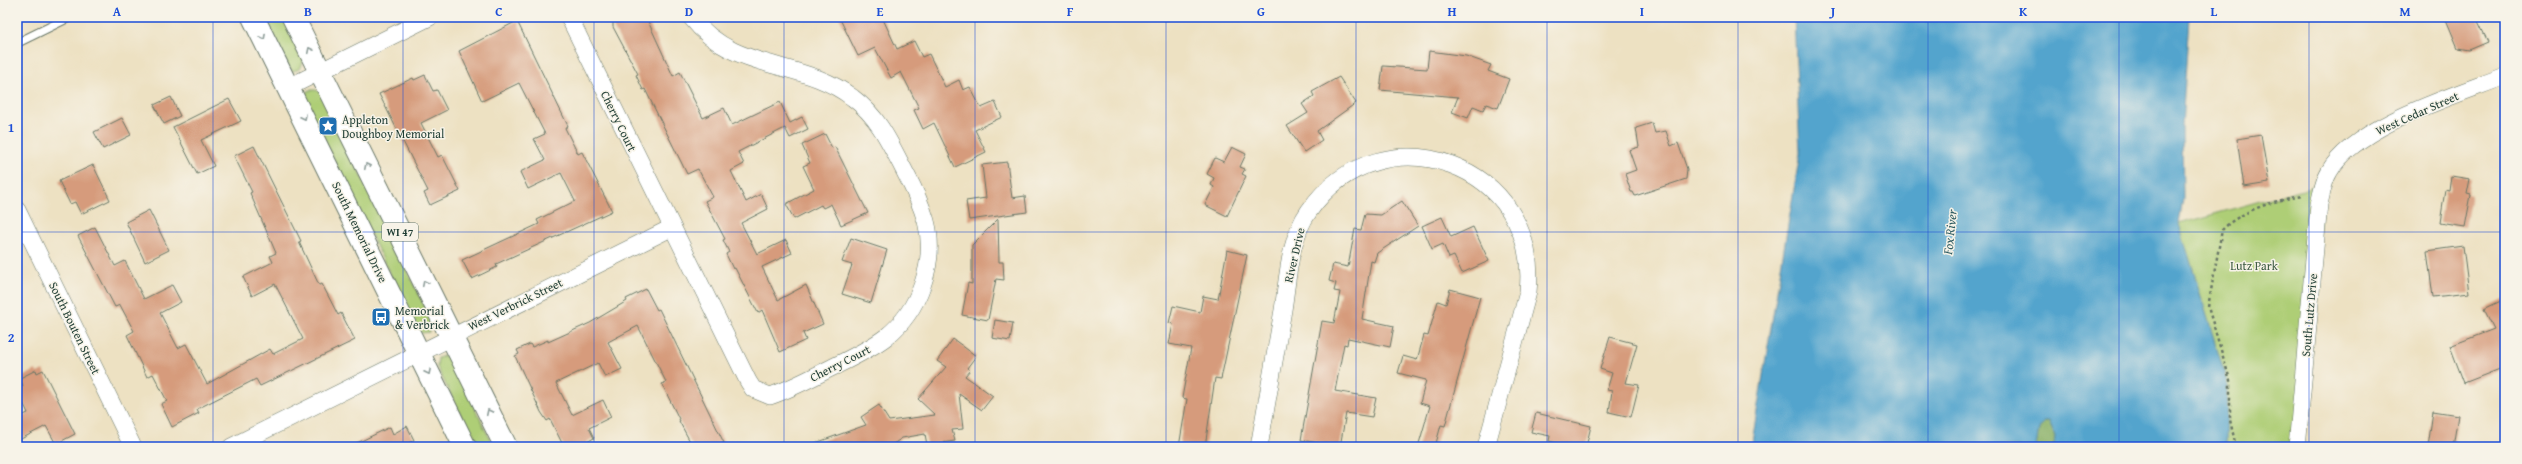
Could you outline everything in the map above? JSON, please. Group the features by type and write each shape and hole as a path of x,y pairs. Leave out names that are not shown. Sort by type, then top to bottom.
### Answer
{"main road":[{"name":"South Memorial Drive","path":"253,17 289,87 465,447"},
{"name":"WI 47","path":"296,18 320,71 506,447"}],"street":[{"path":"289,87 430,17"},
{"name":"Cherry Court","path":"569,17 671,228 748,381 753,389 770,396 859,354 886,337 899,325 916,300 928,262 927,228 916,194 887,137 868,110 853,98 822,79 762,64 732,51 704,31 691,17"},
{"name":"West Cedar Street","path":"2323,189 2329,172 2339,160 2370,134 2405,116 2505,76"},
{"name":"River Drive","path":"1259,447 1292,252 1303,220 1327,190 1349,172 1388,158 1415,156 1454,164 1481,180 1503,202 1512,214 1525,245 1529,276 1528,292 1486,447"},
{"name":"South Lutz Drive","path":"2297,447 2323,189"},
{"name":"South Bouten Street","path":"17,210 133,447"},
{"name":"West Verbrick Street","path":"231,447 418,352 671,228"}],"lane":[{"path":"17,43 70,17"}],"path":[{"path":"2236,447 2230,420 2230,380 2208,307 2222,230 2230,222 2264,207 2323,189"}],"green space":[{"path":"264,17 283,17 304,60 300,69 293,71 289,68"},
{"path":"309,90 316,90 321,93 433,324 429,332 422,333 417,329 305,101 305,96"},
{"name":"Lutz Park","path":"2324,183 2297,447 2226,447 2227,382 2179,224"},
{"path":"446,355 450,358 494,447 477,447 437,367 438,358"},
{"path":"2044,422 2049,422 2055,436 2054,447 2036,447 2039,429"}],"water":[{"name":"Fox River","path":"1794,17 2189,17 2182,126 2183,199 2179,224 2227,382 2226,447 2054,447 2055,436 2049,422 2044,422 2039,429 2036,447 1751,447 1800,153"}],"building":[{"path":"613,17 646,17 673,76 680,72 703,118 724,108 732,125 780,102 790,123 802,117 808,129 790,138 785,128 738,152 744,164 731,171 746,202 761,194 768,209 741,223 757,254 786,240 792,253 762,267 778,300 806,285 823,324 803,333 806,340 780,352 762,310 758,313 735,268 733,269 726,254 729,252 723,240 725,239 705,201 713,197 698,169 687,174 645,89 643,90 636,75 638,74 613,27"},
{"path":"839,17 882,17 897,49 914,41 922,57 929,54 945,87 959,80 963,90 970,87 981,108 995,102 1002,117 975,130 986,152 955,167 934,123 923,129 914,110 919,108 901,72 891,78 875,48 858,56"},
{"path":"2445,17 2476,17 2488,42 2469,50 2458,48"},
{"path":"517,21 568,126 565,128 578,154 582,152 612,211 496,264 497,267 472,279 462,260 539,224 537,220 575,201 561,173 528,189 520,172 545,160 534,139 545,134 519,83 482,101 459,51"},
{"path":"1429,51 1466,56 1491,65 1488,71 1509,79 1498,108 1486,104 1483,110 1473,106 1468,118 1452,112 1458,97 1380,90 1383,66 1427,69"},
{"path":"425,75 433,91 437,90 447,110 421,123 438,157 442,155 460,191 430,205 424,193 428,191 379,94 413,78 414,80"},
{"path":"1339,77 1356,103 1317,131 1322,140 1304,152 1287,126 1308,113 1302,104 1314,96 1312,92"},
{"path":"171,97 180,116 164,124 154,105"},
{"path":"229,99 241,121 201,140 214,166 197,174 173,127"},
{"path":"122,118 131,135 103,149 94,132"},
{"path":"1652,123 1655,133 1666,131 1671,146 1678,143 1687,169 1686,179 1635,196 1633,192 1631,192 1625,174 1636,170 1629,150 1639,147 1636,128"},
{"path":"825,134 832,148 835,147 868,213 841,225 831,204 823,208 821,205 794,219 786,204 814,189 803,166 810,163 802,145"},
{"path":"2261,135 2269,183 2244,187 2237,139"},
{"path":"254,146 301,241 299,242 319,285 322,284 338,315 341,313 355,340 260,386 256,379 197,409 199,413 172,427 161,404 167,401 153,374 147,377 127,335 134,331 120,305 115,307 78,236 95,227 115,266 125,261 144,299 172,285 181,302 160,313 178,348 186,344 207,384 270,349 273,354 303,339 275,284 252,296 243,277 273,262 270,256 276,253 250,193 252,192 234,156"},
{"path":"1232,147 1246,154 1240,167 1245,169 1242,174 1246,176 1227,216 1205,205 1214,187 1211,185 1214,178 1207,174 1215,158 1224,162"},
{"path":"1007,162 1012,198 1025,196 1027,212 969,220 966,201 986,198 982,165"},
{"path":"93,165 110,200 81,214 75,202 70,204 59,181"},
{"path":"2451,176 2470,179 2467,194 2471,195 2465,227 2440,223 2445,190 2449,191"},
{"path":"1402,201 1418,226 1377,253 1374,262 1371,261 1362,319 1394,326 1390,347 1348,338 1347,345 1344,344 1335,391 1376,398 1372,417 1346,413 1340,447 1301,440 1322,321 1334,323 1340,292 1334,291 1336,283 1329,281 1333,264 1348,267 1355,229 1361,230 1365,214 1381,215"},
{"path":"149,210 169,250 145,262 126,222"},
{"path":"1442,217 1451,237 1473,227 1489,261 1462,273 1454,256 1449,258 1443,244 1432,249 1422,226"},
{"path":"998,219 999,262 1003,262 1004,280 996,279 988,320 962,315 968,283 972,284 972,245"},
{"path":"851,238 887,250 871,303 842,294 852,265 842,262"},
{"path":"2463,246 2469,293 2433,297 2427,251"},
{"path":"1227,250 1247,255 1221,379 1215,378 1205,447 1179,447 1187,399 1182,398 1191,348 1169,344 1173,324 1169,323 1173,306 1200,312 1203,296 1218,299"},
{"path":"646,289 657,310 659,309 724,443 716,447 693,447 662,384 666,382 638,326 608,342 622,369 605,377 598,363 556,383 572,415 603,400 611,417 589,428 594,438 587,442 590,447 564,447 550,419 547,421 541,412 515,356 519,354 517,350 530,344 532,347 548,340 548,342 590,323 627,301 626,299"},
{"path":"1450,289 1480,297 1445,426 1441,425 1435,447 1418,447 1430,406 1420,403 1426,380 1398,373 1403,356 1417,360 1424,335 1428,336 1438,301 1446,304"},
{"path":"2505,299 2505,367 2464,383 2450,346 2494,329 2484,309"},
{"path":"995,320 1013,323 1010,341 992,338"},
{"path":"1610,337 1637,344 1626,383 1639,385 1631,417 1609,412 1612,391 1607,390 1612,373 1600,369"},
{"path":"953,339 976,356 967,368 970,370 965,376 993,396 982,410 959,394 963,429 952,430 955,441 927,445 925,434 902,438 889,447 810,447 810,445 866,425 861,417 879,405 889,421 935,415 918,399 946,367 937,361"},
{"path":"36,370 37,373 43,370 75,434 56,444 46,426 17,441 17,418 28,413 17,390 23,386 20,378"},
{"path":"2433,411 2458,415 2453,447 2428,447"},
{"path":"1536,413 1591,426 1586,447 1555,447 1556,443 1549,441 1550,436 1531,432"},
{"path":"407,426 414,440 402,447 349,447 390,427 393,434"}],"place":[{"name":"Appleton Doughboy Memorial","path":"328,126"},
{"name":"Memorial & Verbrick","path":"381,317"}]}
